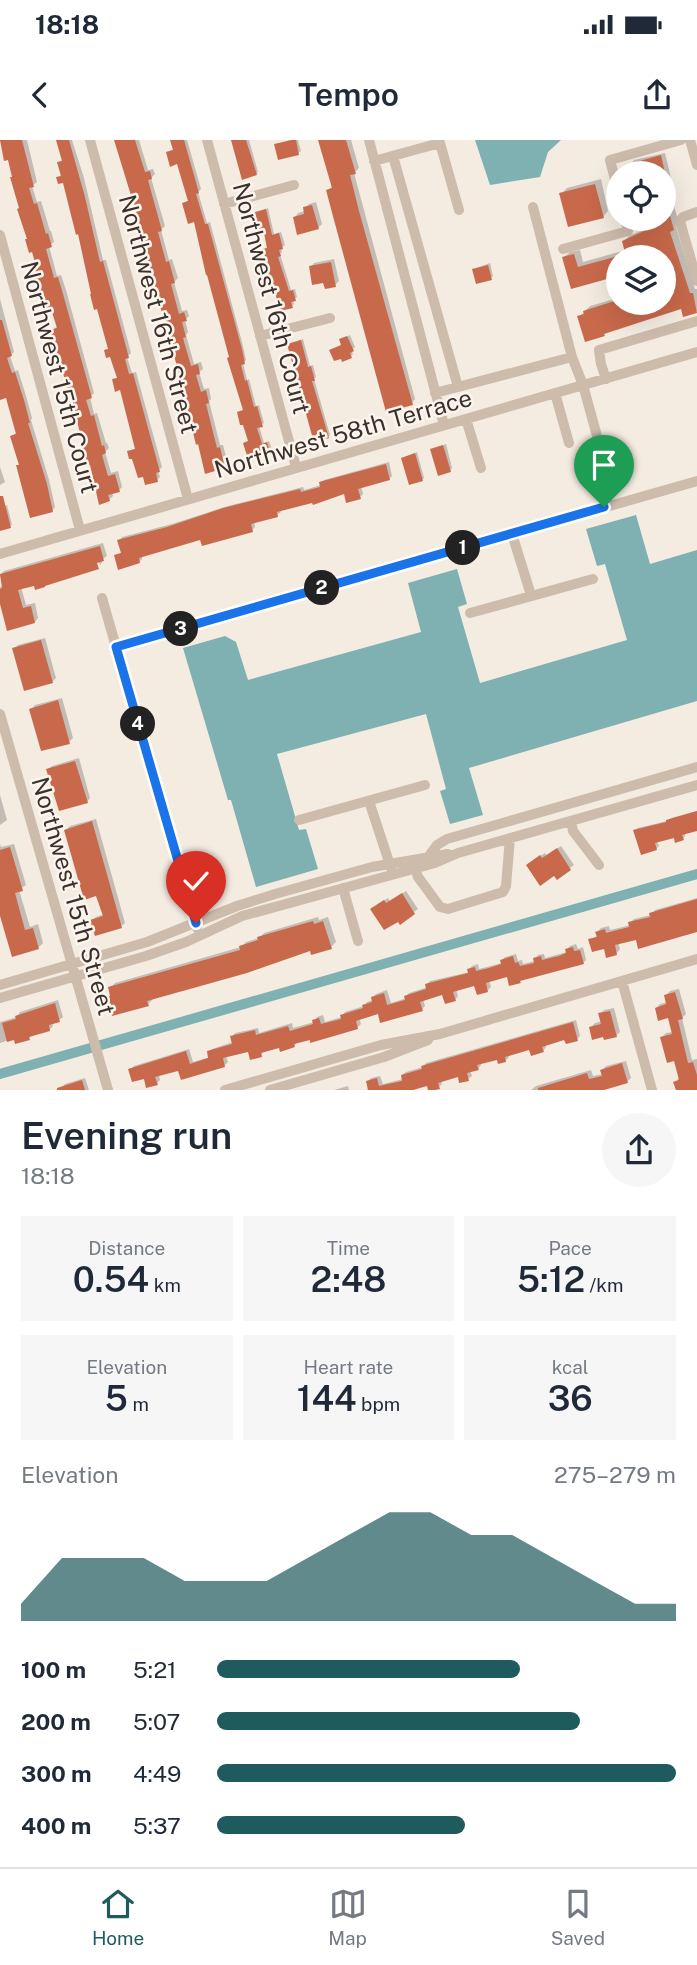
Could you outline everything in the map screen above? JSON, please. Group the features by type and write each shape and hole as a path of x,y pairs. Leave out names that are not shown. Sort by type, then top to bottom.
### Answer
{"street":[{"name":"Northwest 16th Street","path":"90,140 188,499"},
{"name":"Northwest 16th Court","path":"206,140 296,467"},
{"path":"610,161 681,140"},
{"path":"690,140 697,162"},
{"path":"371,141 444,425"},
{"path":"374,161 440,143 459,210"},
{"path":"393,156 458,387"},
{"path":"224,204 294,185"},
{"path":"533,207 572,357 597,436"},
{"path":"697,212 683,217 680,221 697,281"},
{"path":"563,249 625,231"},
{"name":"Northwest 15th Court","path":"0,235 80,530"},
{"path":"260,336 330,318"},
{"path":"606,379 599,350 697,321"},
{"name":"Northwest 58th Terrace","path":"0,554 697,352"},
{"path":"435,393 572,357"},
{"path":"555,393 569,443"},
{"path":"466,419 481,468"},
{"path":"116,647 697,481"},
{"path":"512,534 531,595"},
{"path":"470,613 593,579"},
{"path":"102,598 199,935"},
{"name":"Northwest 15th Street","path":"0,714 108,1090"},
{"path":"429,856 437,845 447,839 697,767"},
{"path":"299,820 425,785"},
{"path":"0,985 147,942 256,900 391,869 415,868 435,863 458,853 697,785"},
{"path":"369,801 391,869"},
{"path":"571,821 573,831 599,864"},
{"path":"415,868 418,877 440,907 448,909 481,899 503,892 506,886 510,838"},
{"path":"0,998 138,958 242,916 343,888 429,856 458,853"},
{"path":"343,888 358,941"},
{"path":"225,1090 380,1045 440,1034 697,959"},
{"path":"622,981 652,1090"},
{"path":"270,1090 290,1088 407,1050 440,1034"},
{"path":"285,1072 290,1088"}],"water":[{"path":"475,140 561,140 548,152 540,177 490,185"},
{"path":"636,515 650,564 697,550 697,701 469,768 483,815 450,824 440,791 446,789 426,714 277,754 299,830 306,829 318,869 256,887 183,648 225,636 236,642 248,680 421,632 408,583 457,569 467,604 458,607 480,683 627,640 605,564 597,566 586,529"}],"building":[{"path":"0,140 22,140 34,187 29,188 34,204 37,203 46,234 48,233 52,247 46,249 54,278 58,277 92,398 86,400 91,416 94,415 102,446 104,445 106,453 102,455 108,476 115,474 120,492 108,495 110,501 99,505 90,465 87,466 77,420 50,330 57,328 51,309 45,311 35,270 37,269 32,252 29,253 8,160 4,161"},
{"path":"56,140 69,140 100,262 103,261 129,358 125,359 129,374 133,373 160,472 156,473 158,482 145,485 143,477 138,478 132,459 129,459 127,451 135,449 120,390 115,392 112,379 117,378 110,357 106,358 104,350 108,349 97,309 94,310 78,234 76,235 63,183 58,184 56,177 61,176 57,162 62,161"},
{"path":"114,140 135,140 145,172 150,171 152,179 148,180 162,231 158,232 175,283 171,284 179,314 184,312 187,321 182,322 186,337 183,338 191,366 198,364 200,374 196,375 201,392 206,390 209,403 206,404 225,468 205,474 142,241 145,241"},
{"path":"170,140 184,140 199,193 196,194 205,224 208,224 242,349 245,364 241,365 245,381 247,380 263,427 257,428 262,444 267,442 270,453 248,459 243,443 248,441 237,412 243,410 227,358 229,357 194,222 188,224 182,203 188,201 177,164 170,167 166,152 173,150"},
{"path":"231,140 246,140 257,175 242,180"},
{"path":"296,140 299,155 278,160 274,144"},
{"path":"318,140 346,140 356,174 350,175 359,211 413,405 386,412 326,190 332,188"},
{"path":"661,155 662,161 640,161"},
{"path":"595,184 604,218 568,227 559,193"},
{"path":"312,205 319,229 297,235 293,217 304,214 303,207"},
{"path":"266,209 272,235 279,233 283,249 279,250 281,256 278,257 289,291 293,290 296,301 291,302 293,308 280,311 265,265 263,249 267,248 264,233 257,235 251,213"},
{"path":"644,231 672,231 670,232 674,245 623,245 622,241"},
{"path":"676,250 690,293 693,293 697,313 683,317 681,309 676,311"},
{"path":"574,254 578,267 606,259 606,279 571,289 562,257"},
{"path":"331,262 336,287 325,289 323,283 312,285 309,266"},
{"path":"488,265 492,280 476,284 472,269"},
{"path":"606,304 606,315 663,315 585,342 577,316 584,314 583,311"},
{"path":"0,320 12,356 7,358 12,373 15,372 24,400 53,512 30,518 10,436 16,434 6,398 0,400"},
{"path":"347,336 354,351 350,353 352,358 342,362 341,359 334,361 329,350 341,345 339,339"},
{"path":"301,340 308,367 311,366 315,381 312,381 329,438 314,443 287,344"},
{"path":"443,445 451,472 438,476 430,449"},
{"path":"415,453 423,481 409,485 401,458"},
{"path":"386,464 390,480 358,489 361,499 346,503 344,494 313,505 312,503 277,512 278,517 251,524 253,532 202,546 200,540 139,558 140,563 118,570 114,555 121,553 117,540 223,508 300,489 301,492 320,487 319,482"},
{"path":"0,496 3,496 11,528 0,531"},
{"path":"100,546 104,561 97,563 99,569 35,590 34,586 18,590 23,608 31,606 35,623 7,631 0,604 0,574"},
{"path":"41,640 53,683 24,691 12,648"},
{"path":"58,700 70,744 41,751 29,709"},
{"path":"75,761 88,803 59,811 46,769"},
{"path":"697,811 697,831 682,835 684,840 675,843 674,838 655,843 657,850 641,855 633,830"},
{"path":"92,821 122,928 95,936 90,920 103,916 96,896 84,900 64,830"},
{"path":"10,847 23,891 15,893 25,930 33,928 39,949 12,957 0,916 0,850"},
{"path":"557,848 571,870 557,880 554,876 540,886 526,865"},
{"path":"402,893 415,914 400,925 398,922 384,930 370,909"},
{"path":"697,899 697,932 638,949 636,940 615,945 617,955 606,958 604,949 592,952 588,939 597,937 595,932 605,929 606,933 629,927 628,922 650,917 649,913"},
{"path":"313,921 314,924 323,921 332,949 311,955 310,951 247,973 147,1001 149,1006 112,1016 107,997 110,996 108,987 240,950 239,946 258,940 257,937"},
{"path":"573,947 574,951 580,950 584,964 509,986 507,977 486,983 488,992 477,995 474,986 453,992 456,1001 445,1004 442,995 420,1002 423,1011 380,1023 378,1014 356,1021 358,1029 310,1043 310,1040 294,1044 295,1047 280,1052 279,1048 261,1053 262,1057 250,1060 248,1052 223,1058 225,1067 181,1080 178,1071 155,1077 158,1085 146,1088 144,1079 132,1082 128,1069 186,1051 190,1064 208,1058 207,1051 232,1044 230,1036 255,1030 256,1035 288,1026 290,1031 313,1024 312,1020 319,1018 321,1024 341,1019 340,1015 363,1008 362,1005 372,1002 371,997 384,993 387,1005 405,1000 404,996 426,989 425,984 468,973 467,969 475,967 476,971 489,968 501,964 500,960 513,956 515,963 518,962 520,966 534,963 533,958 541,956 542,960 559,956 566,953 565,949"},
{"path":"675,992 683,1019 678,1020 688,1063 693,1062 697,1075 697,1090 676,1090 673,1082 679,1080 674,1061 667,1063 660,1037 672,1034 668,1018 658,1021 655,1008 666,1004 664,995"},
{"path":"55,1003 60,1022 49,1025 50,1031 15,1044 14,1040 7,1042 2,1023"},
{"path":"610,1011 617,1037 592,1040 589,1027 601,1024 598,1013"},
{"path":"573,1022 578,1041 566,1044 564,1040 542,1047 544,1052 531,1056 529,1050 505,1057 506,1062 498,1064 497,1060 477,1065 479,1070 467,1073 469,1081 459,1083 458,1077 438,1083 440,1089 435,1090 428,1090 427,1086 413,1090 368,1090 366,1081 377,1078 379,1086 402,1081 401,1075 422,1069 421,1066"},
{"path":"622,1063 628,1083 604,1090 538,1090 587,1073 589,1079 602,1076 600,1070"},
{"path":"82,1080 85,1090 57,1090 57,1088"}],"waterway":[{"path":"0,1074 697,874"}],"route":[{"path":"196,923 116,647 604,507"}]}
